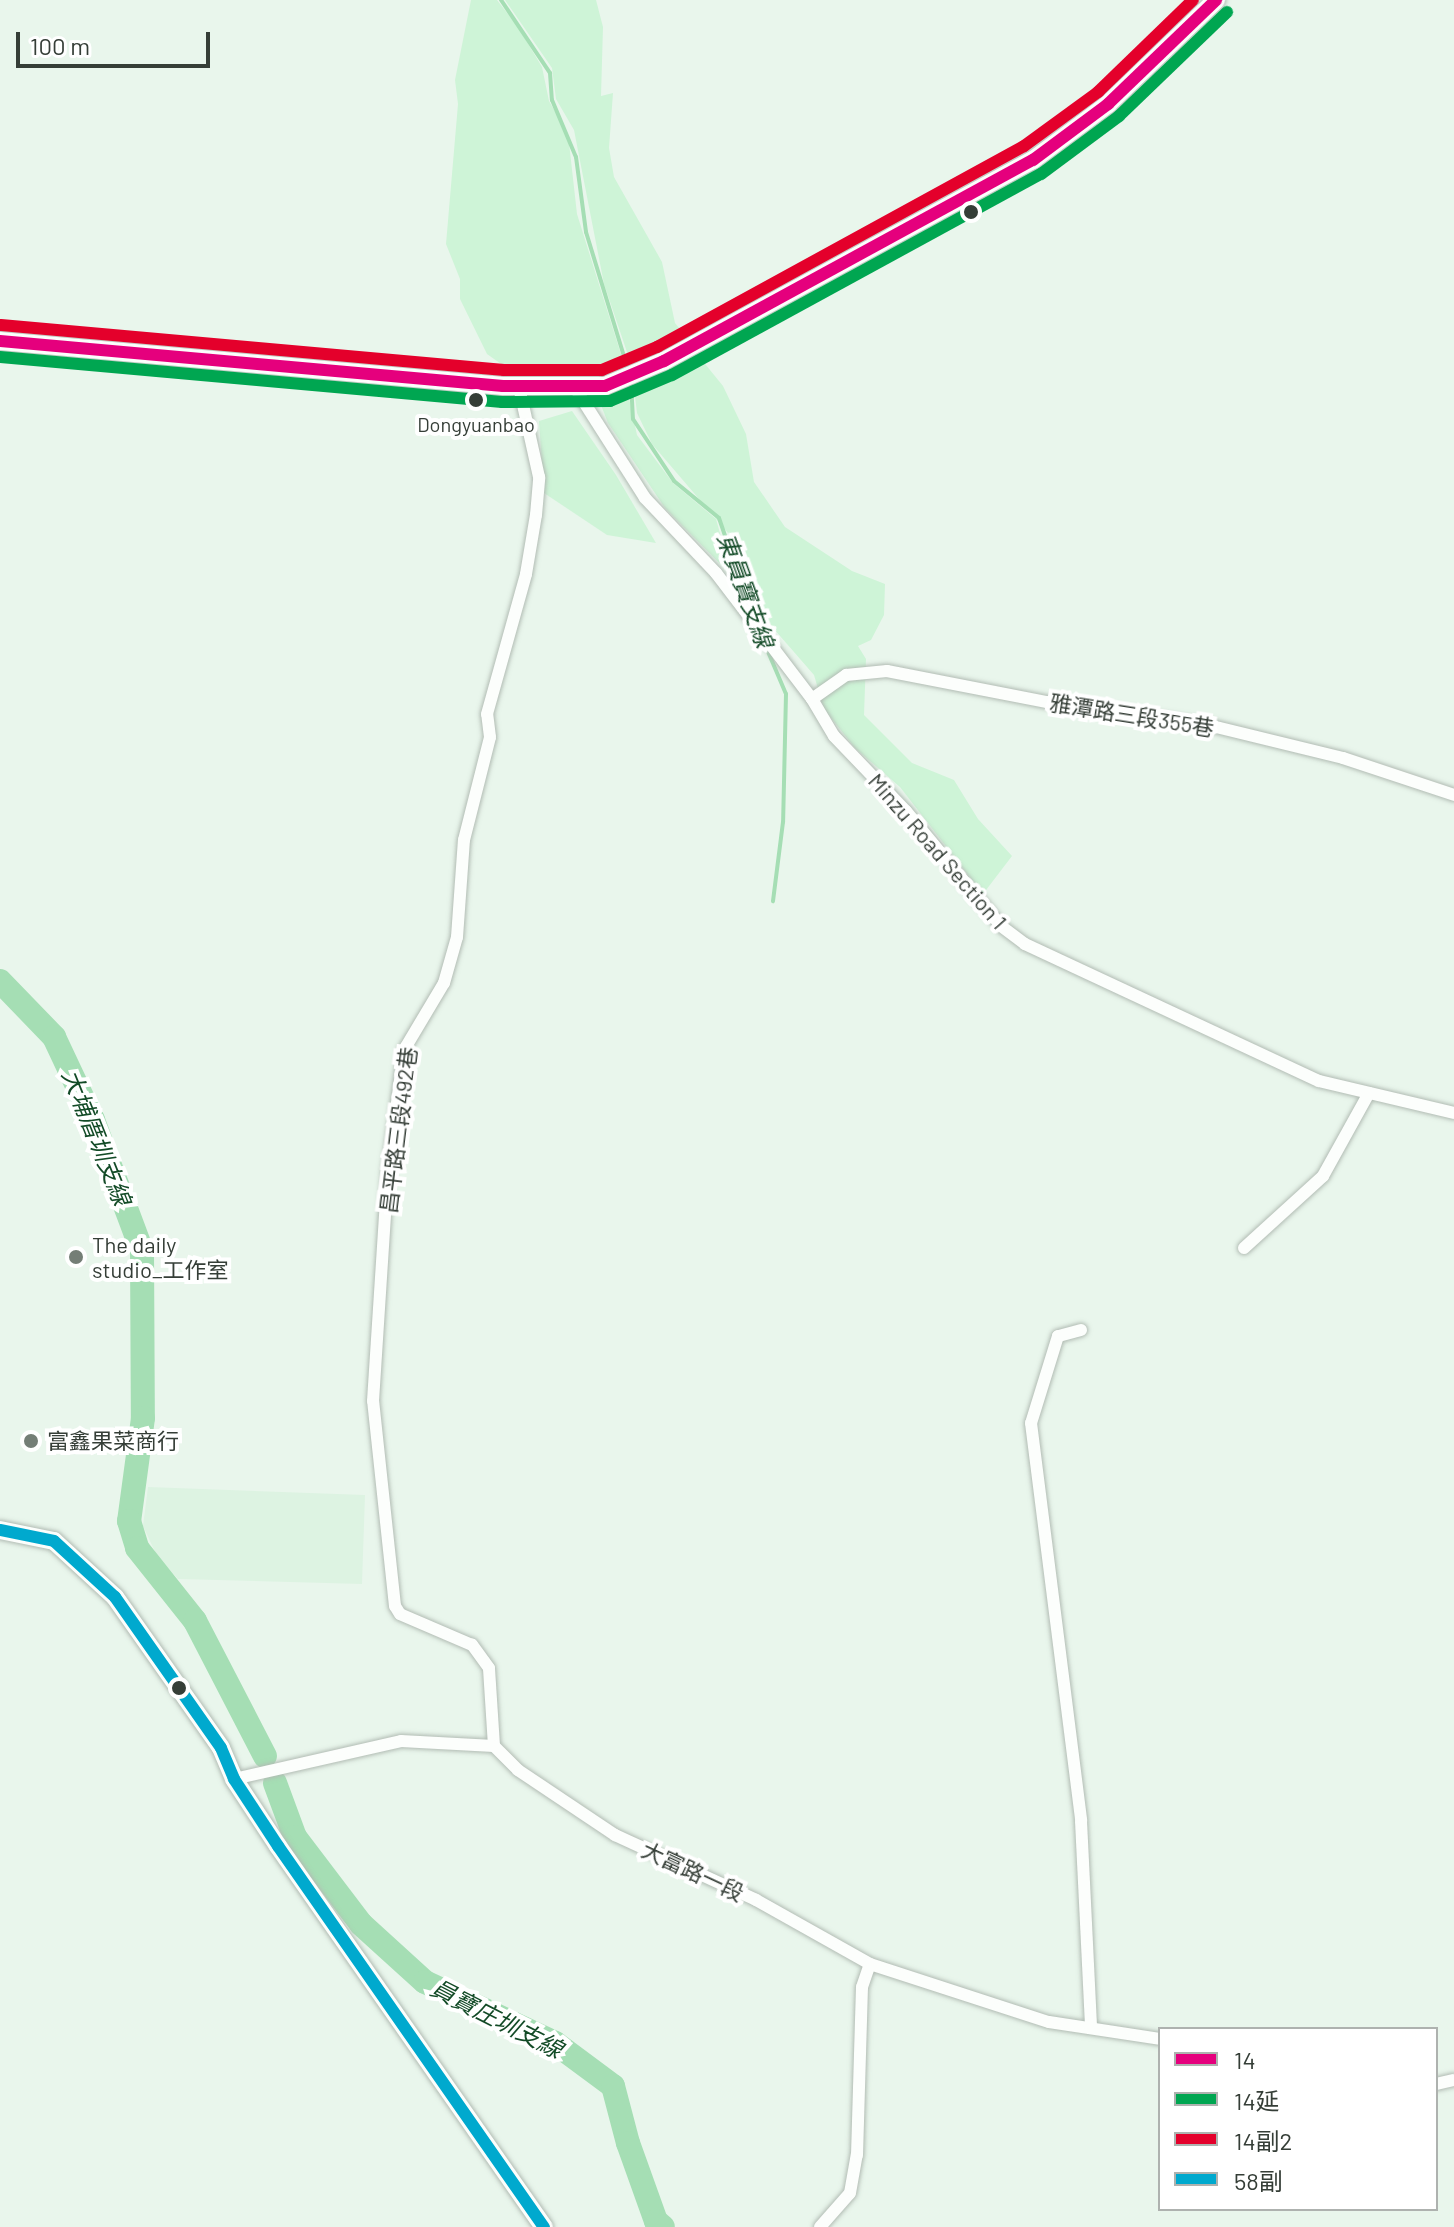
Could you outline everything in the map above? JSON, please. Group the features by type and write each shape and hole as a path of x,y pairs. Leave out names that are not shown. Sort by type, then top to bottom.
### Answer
{"street":[{"path":"0,341 519,387 575,388 633,376 1033,160 1108,104 1216,0"},
{"name":"昌平路三段492巷","path":"494,1746 489,1668 472,1645 400,1614 395,1606 373,1401 388,1170 404,1050 444,983 457,937 464,840 490,737 487,714 526,574 536,515 539,477 519,387"},
{"name":"Minzu Road Section 1","path":"575,388 645,498 741,608 812,699 834,736 906,811 1001,926 1025,944 1319,1081 1454,1113"},
{"name":"雅潭路三段355巷","path":"812,699 846,675 887,671 1047,702 1212,726 1343,758 1454,795"},
{"path":"1244,1248 1323,1176 1369,1093"},
{"path":"1081,1330 1058,1336 1031,1423 1081,1821 1091,2028"},
{"path":"0,1530 54,1541 115,1597 221,1748 234,1779 544,2227"},
{"path":"234,1779 401,1741 494,1746"},
{"name":"大富路一段","path":"494,1746 518,1770 615,1835 756,1900 870,1964 1049,2022 1158,2039"},
{"path":"820,2227 850,2193 862,1987 870,1964"}],"shaded area":[{"path":"148,1487 365,1495 362,1584 178,1579 157,1556 143,1526"}],"green space":[{"path":"471,0 497,0 518,27 542,67 549,101 568,134 577,214 624,364 603,376 567,376 504,366 487,354 460,299 460,279 446,244 458,104 455,80"},
{"path":"505,0 596,0 603,27 601,96 613,93 609,148 614,177 662,262 675,323 688,339 630,361 604,284 574,130 556,99 552,68"},
{"path":"697,354 723,386 746,434 754,482 785,527 852,571 885,584 884,615 871,640 858,646 866,659 864,715 912,763 954,780 978,819 1012,856 983,894 900,787 855,748 824,709 814,675 754,606 729,534 652,444 637,413 634,388"},
{"path":"627,389 637,435 673,483 716,519 732,576 665,508 608,423 599,400"},
{"path":"572,411 616,475 656,543 607,535 544,493 539,421"}],"waterway":[{"name":"東員寶支線","path":"501,0 550,73 552,100 576,157 586,232 628,369"},
{"name":"東員寶支線","path":"631,382 633,419 674,481 719,518 750,609"},
{"name":"東員寶支線","path":"766,647 786,694 783,822 773,901"},
{"name":"大埔厝圳支線","path":"0,981 54,1037 93,1120 142,1251 143,1418 129,1521 137,1548 195,1621 265,1756"},
{"name":"員寶庄圳支線","path":"275,1783 295,1837 361,1924 425,1982 555,2043 613,2086 628,2143 656,2221 663,2227"}],"transit line":[{"name":"14副2","path":"1,325 504,370 602,370 657,347 1024,146 1098,92 1193,0"},
{"name":"14","path":"0,341 503,386 605,386 664,361 1033,160 1108,104 1216,0"},
{"name":"14延","path":"0,357 502,402 610,401 672,375 1041,174 1119,116 1227,12"},
{"name":"58副","path":"0,1530 54,1541 115,1597 221,1748 234,1779 278,1846 544,2227"}],"place":[{"name":"Dongyuanbao","path":"476,400"},
{"name":"The daily studio_工作室","path":"76,1257"},
{"name":"富鑫果菜商行","path":"31,1441"}]}
